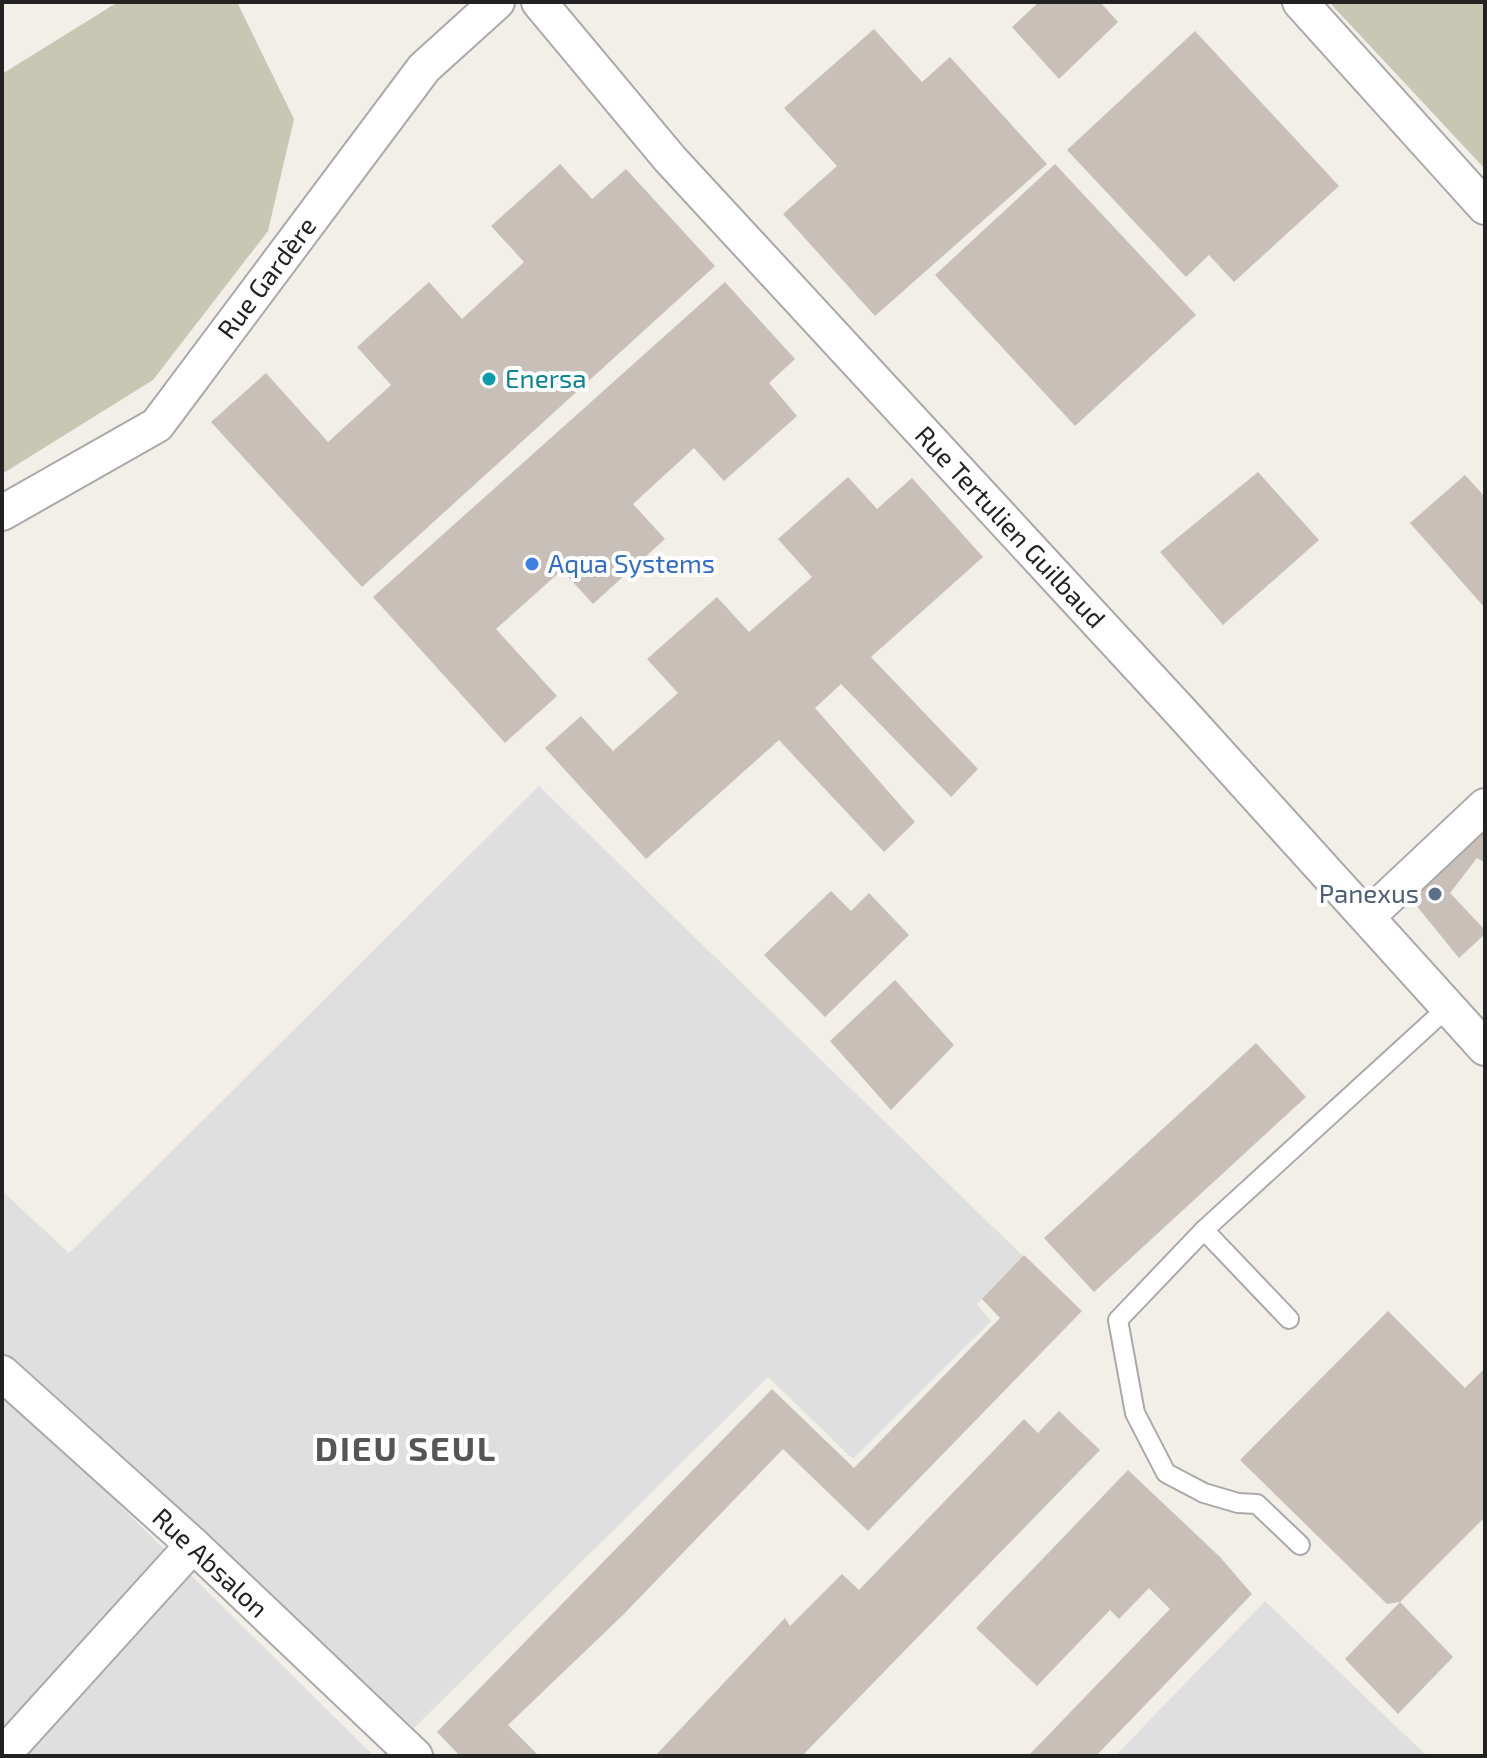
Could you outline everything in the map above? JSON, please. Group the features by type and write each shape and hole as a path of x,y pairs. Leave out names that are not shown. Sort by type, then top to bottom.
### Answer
{"street":[{"name":"Rue Gardère","path":"2,513 157,425 424,68 497,2"},
{"name":"Rue Tertulien Guilbaud","path":"539,2 670,159 1368,916 1485,1048"},
{"path":"1300,2 1485,207"},
{"path":"1368,916 1485,806"},
{"name":"Rue Absalon","path":"2,1373 193,1545 415,1756"},
{"path":"2,1756 193,1545"}],"lane":[{"path":"1300,1545 1257,1504 1238,1503 1204,1493 1166,1473 1135,1413 1118,1320 1204,1230 1447,1008"},
{"path":"1204,1230 1289,1319"}],"shaded area":[{"path":"118,2 237,2 294,119 268,231 153,380 2,474 2,74"},
{"path":"1329,2 1485,2 1485,169"},
{"path":"539,786 1024,1257 977,1304 991,1321 853,1459 768,1377 414,1728 177,1517 2,1352 2,1191 69,1253"},
{"path":"2,1389 374,1756 2,1756"},
{"path":"1265,1601 1427,1756 1115,1756"}],"building":[{"path":"1039,2 1100,2 1118,22 1059,79 1012,27"},
{"path":"874,29 922,82 950,57 1047,164 875,316 783,214 837,166 784,108"},
{"path":"1195,31 1339,186 1234,282 1209,255 1186,277 1067,150"},
{"name":"Enersa","path":"560,164 592,199 626,169 715,266 362,587 211,422 266,373 328,442 391,385 357,347 429,282 462,319 524,262 491,226"},
{"path":"1055,164 1196,315 1075,426 935,275"},
{"path":"725,282 795,359 769,383 797,416 724,481 694,448 633,504 665,539 593,604 562,570 496,629 557,696 505,743 373,597"},
{"path":"1258,472 1319,540 1223,625 1160,552"},
{"path":"1465,475 1485,497 1485,608 1410,523"},
{"path":"848,477 877,509 912,478 983,557 871,657 978,769 951,797 841,684 815,708 915,822 884,852 779,740 646,859 545,748 581,716 613,751 678,693 647,659 717,597 749,632 812,577 778,539"},
{"path":"1485,820 1485,863 1477,858 1450,893 1485,930 1485,934 1459,958 1411,899"},
{"path":"831,891 851,911 869,893 909,935 825,1017 764,955"},
{"path":"895,980 954,1045 891,1110 830,1041"},
{"path":"1256,1043 1306,1097 1094,1292 1044,1238"},
{"path":"1024,1255 1082,1311 868,1531 783,1449 623,1615 508,1725 539,1756 460,1756 437,1732 772,1389 854,1468 1000,1318 982,1299"},
{"path":"1388,1311 1465,1388 1485,1368 1485,1517 1400,1602 1387,1604 1240,1460"},
{"path":"1059,1411 1100,1450 802,1756 655,1756 785,1618 790,1626 842,1574 859,1590 1024,1419 1038,1433"},
{"path":"1128,1470 1220,1557 1252,1594 1096,1756 1028,1756 1170,1609 1149,1588 1119,1619 1110,1610 1037,1686 976,1628"},
{"path":"1400,1602 1453,1657 1398,1714 1345,1659"}],"place":[{"name":"Enersa","path":"489,379"},
{"name":"Aqua Systems","path":"532,564"},
{"name":"Panexus","path":"1435,894"}],"district":[{"name":"DIEU SEUL","path":"406,1449"}]}
